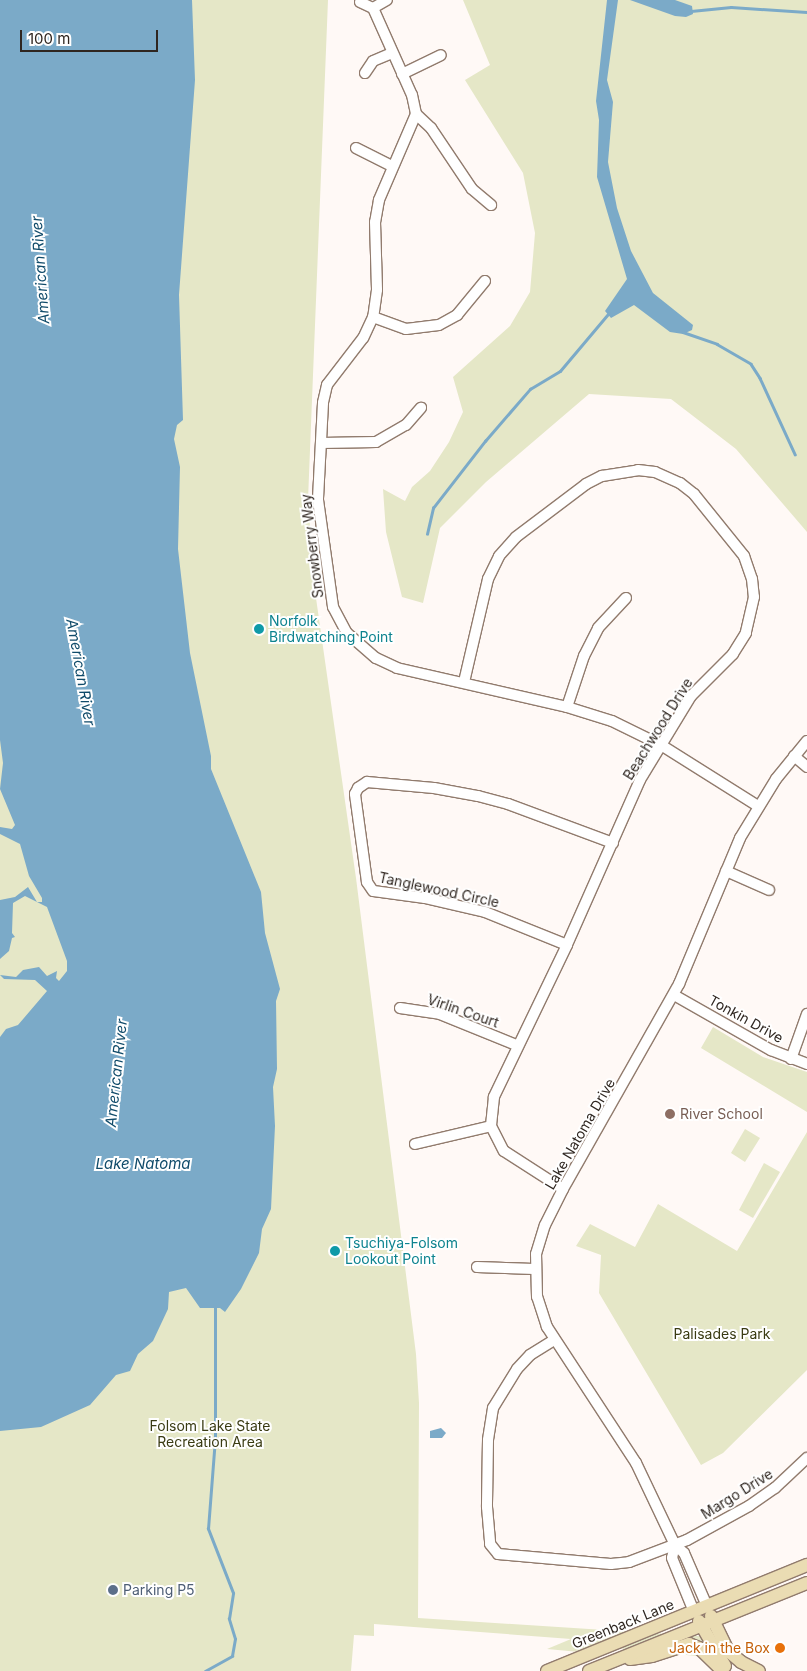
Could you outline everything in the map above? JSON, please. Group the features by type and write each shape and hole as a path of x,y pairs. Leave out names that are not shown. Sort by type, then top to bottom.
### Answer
{"main road":[{"path":"694,1612 807,1565"},
{"path":"589,1671 807,1583"},
{"name":"Greenback Lane","path":"708,1606 708,1624 720,1660 730,1671"},
{"name":"Greenback Lane","path":"547,1671 694,1612 708,1624 743,1667 759,1671"},
{"path":"618,1659 645,1658 689,1644 699,1648 723,1671"}],"street":[{"path":"373,8 387,0"},
{"path":"360,2 373,8 402,74 416,114 431,128 472,189 491,205"},
{"path":"365,73 373,62 392,53"},
{"path":"402,74 441,55"},
{"name":"Snowberry Way","path":"416,114 392,166 375,222 377,290 373,317 363,338 327,385 318,500 333,607 347,633 361,649 397,668 567,706 612,721 661,745 758,806"},
{"path":"356,148 392,166"},
{"path":"373,317 406,329 440,325 457,314 486,281"},
{"path":"321,443 376,442 406,426 421,408"},
{"name":"Beachwood Drive","path":"464,682 488,580 494,563 510,543 586,484 602,476 638,470 664,475 694,494 740,548 752,579 754,598 752,616 742,641 691,696 640,780 567,945 516,1045 494,1097 491,1126"},
{"path":"567,706 584,656 598,628 626,598"},
{"name":"Lake Natoma Drive","path":"708,1606 684,1553 675,1544 636,1463 554,1340 537,1297 534,1269 539,1239 563,1189 674,995 726,871 758,806 794,756 807,742"},
{"path":"794,756 807,767"},
{"name":"Tanglewood Circle","path":"567,945 485,912 425,898 373,892 366,882 355,794 358,788 367,782 434,788 478,796 508,804 613,843"},
{"path":"726,871 769,890"},
{"name":"Tonkin Drive","path":"674,995 791,1059 807,1064"},
{"name":"Virlin Court","path":"400,1008 440,1014 516,1045"},
{"path":"791,1059 807,1014"},
{"path":"415,1144 491,1126 504,1151 563,1189"},
{"path":"477,1267 534,1269"},
{"name":"Margo Drive","path":"554,1340 530,1355 517,1369 493,1408 488,1440 487,1507 492,1549 504,1556 611,1564 629,1562 675,1544 749,1506 775,1488 807,1458"},
{"name":"Lake Natoma Drive","path":"675,1544 672,1558 694,1612"}],"green space":[{"name":"Folsom Lake State Recreation Area","path":"0,0 328,0 308,500 314,584 356,878 416,1354 419,1403 418,1618 728,1638 726,1659 617,1648 601,1654 547,1649 571,1639 374,1624 374,1636 354,1635 351,1671 0,1671"},
{"path":"463,0 807,0 807,532 736,449 671,399 589,394 486,482 440,528 423,603 402,597 386,532 383,489 405,501 412,487 430,471 449,442 463,412 453,377 510,326 530,292 535,233 523,173 465,80 490,65"},
{"path":"713,1027 763,1057 807,1072 807,1112 701,1048"},
{"path":"745,1129 760,1138 745,1162 731,1153"},
{"name":"Palisades Park","path":"807,1132 807,1370 723,1453 701,1465 599,1293 601,1255 576,1246 590,1224 635,1247 658,1204 737,1251"},
{"path":"764,1163 780,1172 753,1218 739,1210"}],"water":[{"name":"Lake Natoma","path":"0,0 192,0 195,80 179,295 183,420 177,425 174,439 180,467 178,549 190,653 211,756 211,769 261,892 265,933 280,989 276,1001 277,1069 273,1087 275,1126 271,1209 262,1229 259,1253 241,1289 225,1312 220,1308 200,1308 186,1288 169,1292 168,1309 153,1341 138,1354 130,1371 116,1375 90,1405 41,1427 0,1431 0,1037 6,1029 18,1025 47,991 35,980 4,979 0,975 16,977 23,970 39,967 47,976 57,971 56,978 59,981 67,971 67,961 47,907 37,902 42,902 42,898 29,876 20,844 0,834 0,827 12,829 15,825 0,789 3,763 0,740"},
{"path":"607,0 618,0 607,80 613,102 608,162 617,208 631,251 653,293 693,325 692,330 683,334 670,332 634,305 611,318 605,311 627,279 597,177 599,120 596,101"},
{"path":"630,0 675,0 692,6 693,14 686,17 675,16"},
{"path":"28,887 37,902 25,896 13,903 12,933 15,937 12,938 9,951 0,959 0,900 15,897"},
{"path":"441,1428 446,1433 442,1438 430,1438 430,1431"}],"waterway":[{"path":"691,11 731,7 807,12"},
{"path":"427,534 433,508 485,441 530,389 560,371 608,314"},
{"path":"683,332 717,344 751,364 760,378 795,454"},
{"path":"205,1671 232,1656 235,1639 229,1619 233,1593 208,1529 215,1438 215,1305"}],"place":[{"name":"Norfolk Birdwatching Point","path":"259,629"},
{"name":"River School","path":"670,1114"},
{"name":"Tsuchiya-Folsom Lookout Point","path":"335,1251"},
{"name":"Parking P5","path":"113,1590"},
{"name":"Jack in the Box","path":"780,1648"}],"water label":[{"name":"American River","path":"40,270"},
{"name":"American River","path":"81,672"},
{"name":"American River","path":"116,1073"}]}
